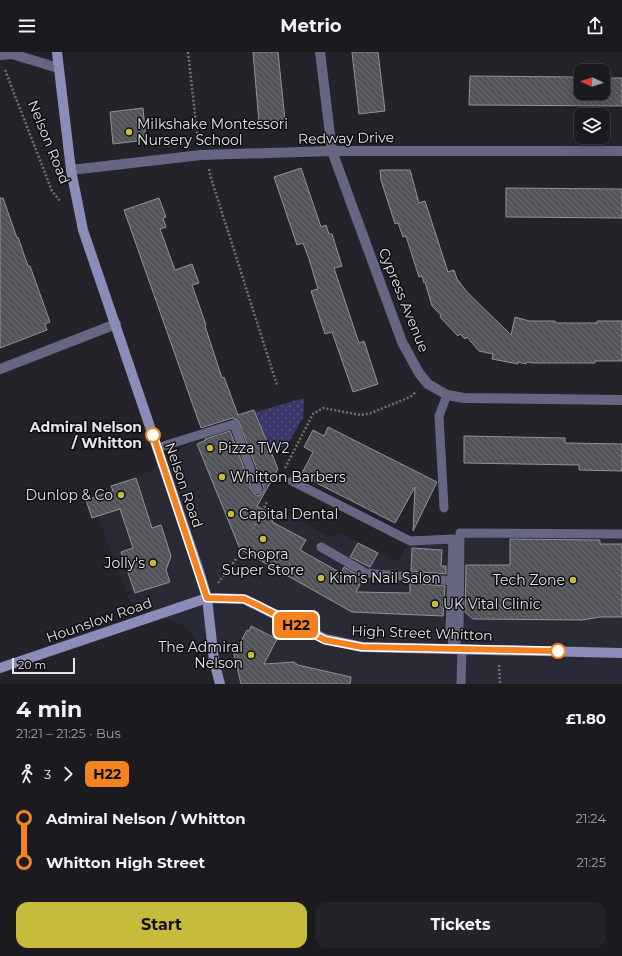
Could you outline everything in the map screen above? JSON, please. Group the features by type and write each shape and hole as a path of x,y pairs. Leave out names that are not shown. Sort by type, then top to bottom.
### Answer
{"street":[{"name":"Nelson Road","path":"57,52 71,170 83,230 116,324 207,598 214,661 220,684"},
{"name":"Cypress Avenue","path":"320,52 332,151 402,342 419,373 428,384 447,395 464,398 525,400 622,400"},
{"path":"0,55 12,53 58,68"},
{"name":"Redway Drive","path":"71,170 204,155 332,151 622,151"},
{"path":"0,369 116,324"},
{"name":"High Street Whitton","path":"207,598 244,599 325,640 354,646 622,653"},
{"name":"Hounslow Road","path":"0,668 207,598"}],"lane":[{"path":"444,508 439,416 447,395"},
{"path":"157,448 234,424 258,490"},
{"path":"292,481 410,541 452,539 450,630 458,649"},
{"path":"461,684 458,649 460,532 622,534"},
{"path":"321,547 366,573 452,582"}],"path":[{"path":"188,52 204,155 210,178 277,385"},
{"name":"Nelson Road","path":"3,65 52,191 61,202"},
{"path":"281,475 313,414 323,408 361,414 370,412 410,397 428,384"},
{"path":"253,529 267,502"},
{"path":"207,598 236,559"}],"shaded area":[{"path":"304,398 303,418 287,445 271,451 256,412"},
{"path":"231,430 259,500 328,536 343,534 398,562 407,546 465,537 622,536 622,684 229,684 186,627 130,602 98,517 92,518 85,496 142,476 186,445"}],"building":[{"path":"253,52 278,52 285,120 259,122"},
{"path":"352,52 378,52 385,111 359,114"},
{"path":"470,76 574,77 574,100 610,100 610,78 622,78 622,106 469,105"},
{"name":"Milkshake Montessori Nursery School","path":"143,108 146,140 113,144 110,112"},
{"path":"301,168 321,227 326,225 329,234 332,234 342,266 334,268 359,343 364,341 378,384 353,392 332,332 325,334 311,291 318,289 309,259 303,243 297,245 274,177"},
{"path":"380,170 410,170 419,203 425,201 448,272 454,270 457,279 467,292 511,335 515,317 529,321 555,321 556,323 597,323 597,321 622,321 622,361 595,361 595,363 527,362 526,364 518,362 518,364 492,359 493,354 479,351 467,337 465,339 460,334 458,336 432,306 425,282 424,283 422,276 419,277 406,236 403,237 398,223 395,224 381,180"},
{"path":"506,188 622,189 622,218 506,217"},
{"path":"0,198 3,198 50,322 45,324 47,330 0,348"},
{"path":"159,198 166,217 163,218 166,227 160,229 175,270 192,264 199,283 192,285 222,378 224,377 238,415 254,410 278,469 257,506 275,516 272,522 306,540 300,550 341,573 344,567 363,578 356,592 410,593 410,583 445,586 443,616 352,612 240,549 197,444 206,440 205,439 230,431 253,492 257,496 260,495 264,491 264,488 238,420 232,418 201,428 124,210"},
{"path":"328,427 437,482 413,531 415,487 395,523 301,475 313,452 304,447 313,430 324,436"},
{"path":"464,436 565,438 565,443 622,444 622,471 579,470 579,465 464,463"},
{"path":"136,478 152,528 161,525 171,556 166,570 170,582 135,593 121,552 133,548 120,509 92,518 86,500 113,491 111,486"},
{"path":"510,539 600,540 600,544 622,544 622,617 600,617 582,620 473,619 465,612 466,565 510,565"},
{"path":"358,543 378,553 370,567 350,557"},
{"path":"412,548 442,550 441,566 446,566 446,574 411,571"},
{"name":"The Admiral Nelson","path":"251,626 277,639 264,664 294,662 298,665 351,677 350,684 241,684 234,654 247,630 249,631"}],"bus line":[{"name":"H22","path":"153,435 207,598 244,599 325,640 362,647 558,651"}],"place":[{"name":"Milkshake Montessori Nursery School","path":"129,132"},
{"name":"Admiral Nelson / Whitton","path":"153,435"},
{"name":"Pizza TW2","path":"210,448"},
{"name":"Whitton Barbers","path":"222,477"},
{"name":"Dunlop & Co","path":"121,495"},
{"name":"Capital Dental","path":"231,514"},
{"name":"Chopra Super Store","path":"263,539"},
{"name":"Jolly's","path":"153,563"},
{"name":"Kim's Nail Salon","path":"321,578"},
{"name":"Tech Zone","path":"573,580"},
{"name":"UK Vital Clinic","path":"435,604"},
{"name":"The Admiral Nelson","path":"251,655"}]}
